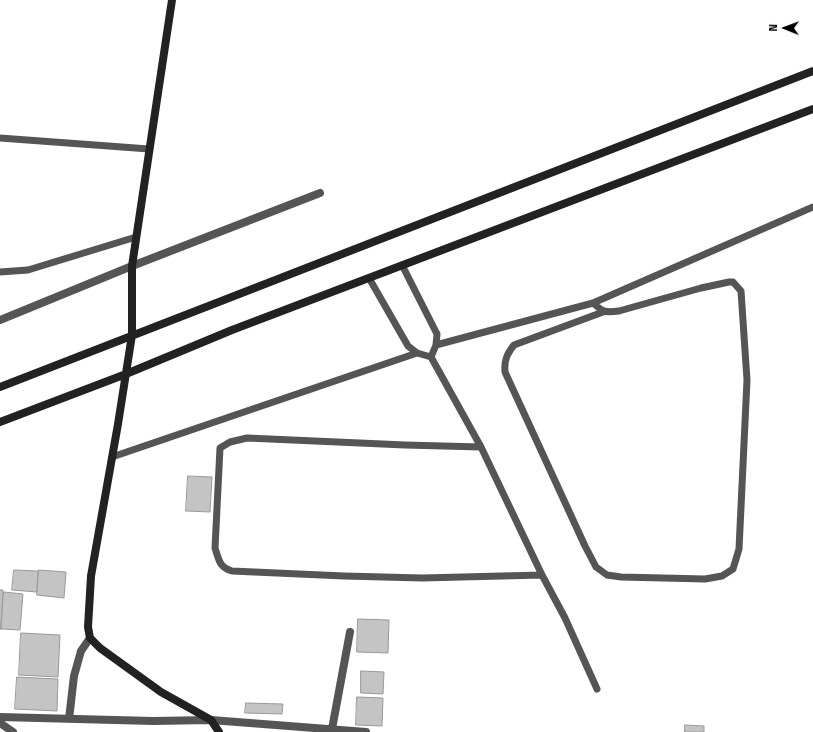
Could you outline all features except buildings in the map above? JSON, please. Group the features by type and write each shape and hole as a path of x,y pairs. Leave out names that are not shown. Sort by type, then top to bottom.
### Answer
{"street":[{"path":"172,0 132,266 132,335 91,576 88,618 90,638 100,648 161,692 211,720 218,732"},
{"path":"0,386 813,70"},
{"path":"0,422 126,374 232,330 813,109"},
{"path":"0,320 132,266 320,193"},
{"path":"332,729 350,632"},
{"path":"69,719 74,676 81,651 90,638"},
{"path":"0,717 211,720 366,732"},
{"path":"0,723 13,732"}],"lane":[{"path":"0,138 149,149"},
{"path":"436,345 593,303 813,207"},
{"path":"0,272 28,270 136,237"},
{"path":"402,265 437,334 436,345 431,357"},
{"path":"369,278 408,346 417,353 431,357 481,448 542,575 565,618 596,689"},
{"path":"593,303 603,312 609,312 619,311 701,288 729,282 733,282 741,291 747,380 738,549 733,569 722,576 705,579 621,577 607,575 596,567 504,372 504,362 508,352 514,345 603,312"},
{"path":"112,457 417,353"},
{"path":"481,448 404,446 247,438 230,442 220,448 215,548 219,562 225,569 232,571 344,576 422,578 542,575"}]}
